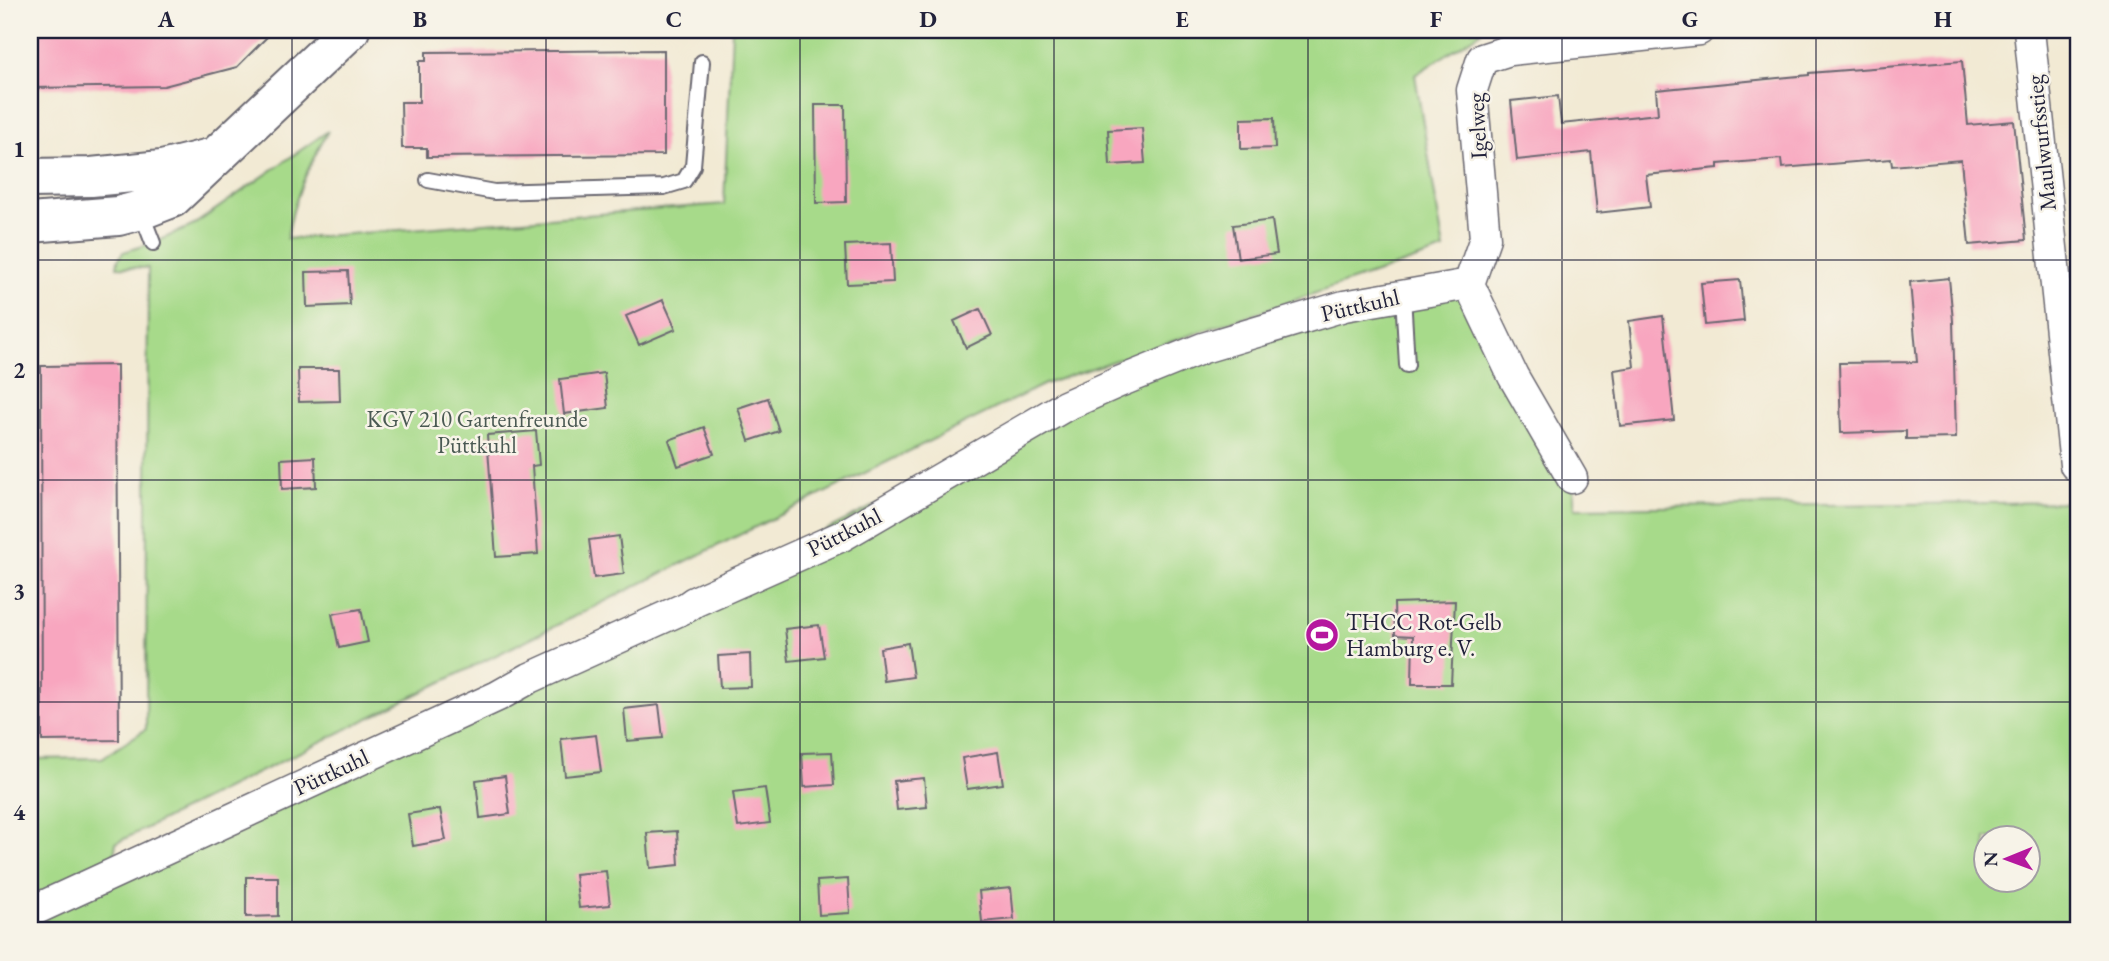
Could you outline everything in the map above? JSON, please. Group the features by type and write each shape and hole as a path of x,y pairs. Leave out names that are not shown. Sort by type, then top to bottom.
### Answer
{"street":[{"path":"30,223 91,219 147,227 172,198 350,30"},
{"name":"Igelweg","path":"1469,284 1485,238 1472,90 1482,59 1510,50 1699,30"},
{"name":"Maulwurfsstieg","path":"2029,30 2076,465"},
{"path":"30,178 91,177 162,170 216,157"},
{"path":"1469,284 1513,376 1572,478"},
{"name":"Püttkuhl","path":"30,912 498,696 530,678 694,602 842,536 1065,406 1203,348 1344,306 1469,284"}],"lane":[{"path":"428,180 494,192 664,187 684,181 694,166 702,62"},
{"path":"1403,295 1407,365"}],"green space":[{"name":"KGV 210 Gartenfreunde Püttkuhl","path":"732,30 1481,32 1415,75 1444,250 1045,384 116,843 111,875 498,696 1119,382 1469,284 1572,478 1575,508 2079,502 2079,931 30,931 30,759 102,758 146,729 148,268 117,267 118,260 123,252 153,243 192,226 328,131 303,183 293,210 287,239 724,204"}],"building":[{"path":"30,30 274,30 237,67 164,86 30,88"},
{"path":"664,50 664,155 427,157 427,148 402,148 401,102 419,102 419,61 426,61 426,52"},
{"path":"1962,61 1968,125 2014,121 2026,240 1969,245 1961,160 1892,166 1891,159 1782,168 1781,159 1718,164 1718,168 1646,175 1650,207 1597,213 1591,152 1517,160 1511,101 1558,96 1561,124 1658,114 1656,90 1809,73"},
{"path":"815,105 845,105 846,202 816,203"},
{"path":"1274,118 1275,148 1241,149 1241,119"},
{"path":"1142,128 1145,163 1110,165 1108,130"},
{"path":"1272,220 1277,254 1238,259 1233,225"},
{"path":"891,243 893,282 847,284 845,245"},
{"path":"348,271 350,305 307,307 306,272"},
{"path":"1949,278 1953,321 1956,438 1906,439 1906,431 1841,433 1839,363 1917,362 1910,282"},
{"path":"1740,280 1744,321 1705,325 1701,283"},
{"path":"663,300 676,329 639,345 626,316"},
{"path":"980,309 992,335 966,348 954,321"},
{"path":"1663,316 1674,420 1620,426 1614,370 1634,367 1629,321"},
{"path":"117,365 119,740 42,741 41,366"},
{"path":"298,369 339,369 340,401 299,402"},
{"path":"604,373 608,408 564,414 560,379"},
{"path":"768,398 779,431 749,441 738,408"},
{"path":"704,427 714,454 678,466 669,440"},
{"path":"536,431 539,465 532,466 538,554 496,557 487,435"},
{"path":"315,457 316,487 282,489 281,459"},
{"path":"619,536 624,574 594,578 589,540"},
{"path":"1455,601 1451,684 1412,684 1413,636 1395,635 1394,603"},
{"path":"361,609 368,642 339,648 332,614"},
{"path":"819,625 824,657 789,661 785,629"},
{"path":"908,643 913,677 884,681 880,648"},
{"path":"750,654 751,687 720,688 718,656"},
{"path":"659,705 663,738 627,741 624,709"},
{"path":"596,735 601,772 565,776 561,739"},
{"path":"832,752 834,785 804,787 802,753"},
{"path":"998,752 1003,784 967,789 962,758"},
{"path":"505,776 510,814 480,818 476,780"},
{"path":"924,778 927,807 897,810 894,781"},
{"path":"765,788 770,823 738,827 733,792"},
{"path":"440,809 446,840 413,846 408,814"},
{"path":"677,831 679,865 650,868 647,833"},
{"path":"606,871 610,905 579,908 575,874"},
{"path":"246,877 278,877 278,916 246,917"},
{"path":"848,879 850,913 819,915 817,881"},
{"path":"1011,888 1014,919 982,922 979,891"}],"place":[{"name":"THCC Rot-Gelb Hamburg e. V.","path":"1322,635"}]}
